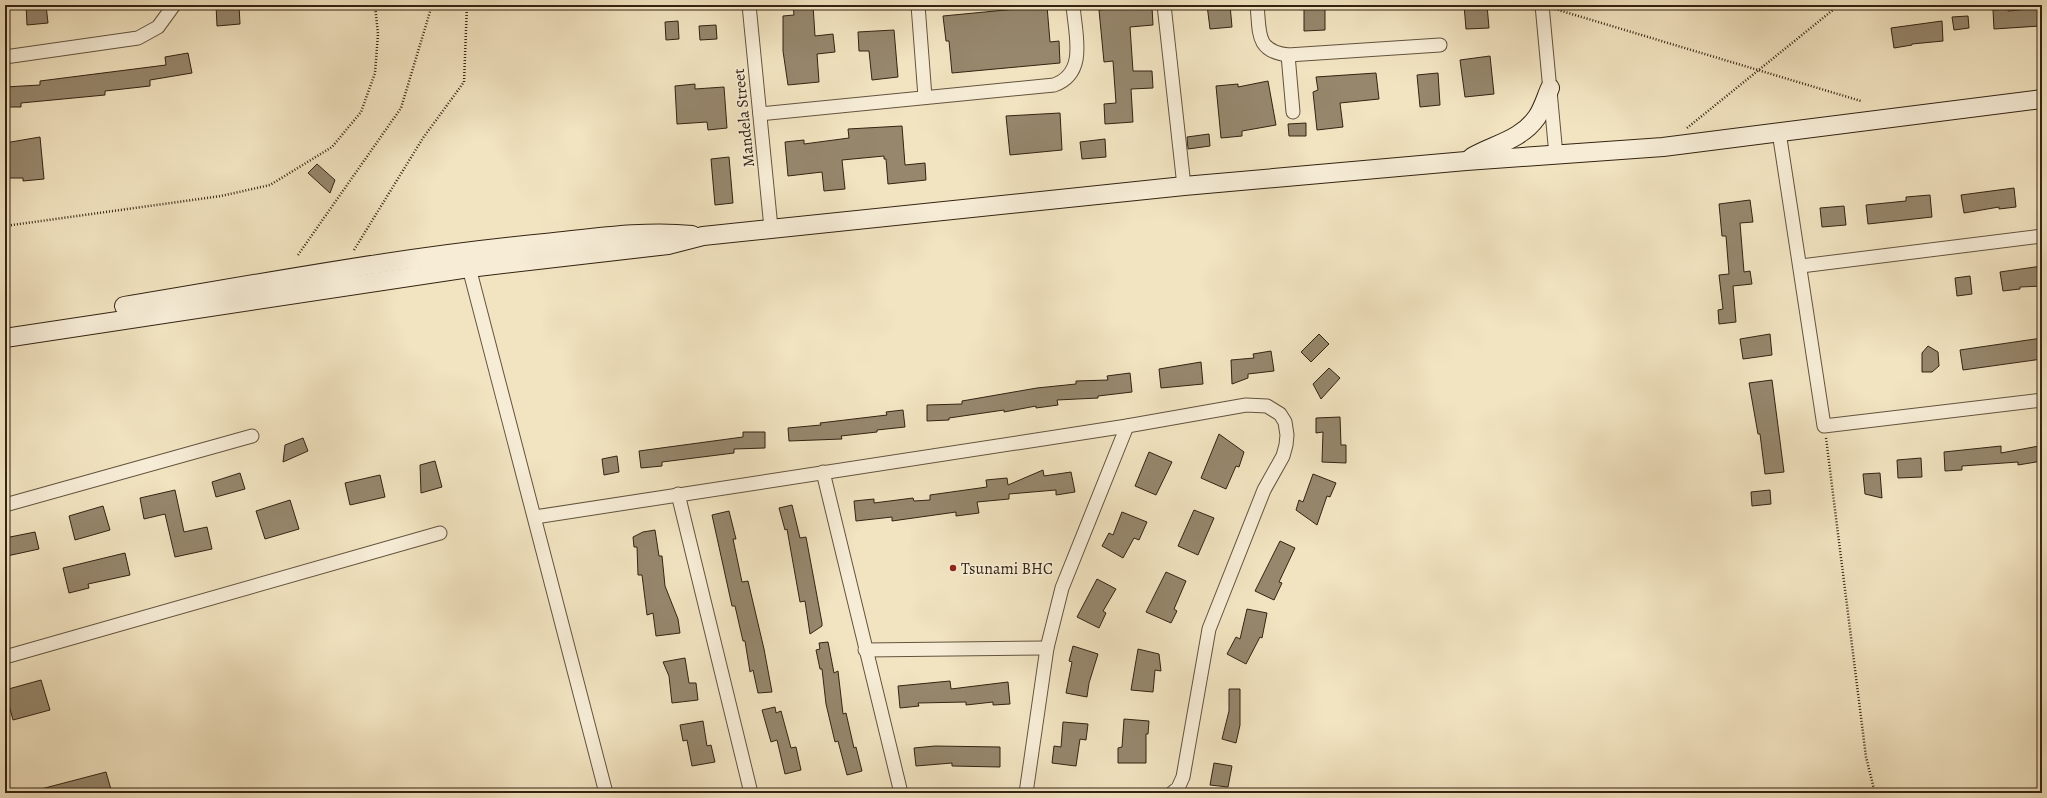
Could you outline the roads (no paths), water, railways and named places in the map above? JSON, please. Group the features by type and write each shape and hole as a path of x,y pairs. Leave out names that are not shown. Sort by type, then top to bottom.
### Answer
{"main road":[{"path":"1466,161 1486,149 1522,133 1538,115 1550,88"},
{"path":"5,325 644,234 668,232 703,236 1184,186 1466,161 1663,147 2042,99"},
{"path":"5,338 467,259"}],"street":[{"path":"5,57 138,38 158,27 174,5"},
{"name":"Mandela Street","path":"749,5 771,228"},
{"path":"918,5 925,97"},
{"path":"760,114 1054,85 1061,83 1072,73 1077,61 1073,5"},
{"path":"1164,5 1184,186"},
{"path":"1257,5 1263,44 1268,50 1277,54 1288,55 1440,45"},
{"path":"1546,6 1550,88 1556,155"},
{"path":"1288,55 1293,112"},
{"path":"1780,132 1824,426 2042,400"},
{"path":"1801,266 2042,236"},
{"path":"467,259 606,793"},
{"path":"535,517 1127,426 1246,405 1259,404 1267,406 1280,414 1285,422 1287,430 1285,450 1264,490 1213,617 1206,643 1183,777 1178,788 1172,793"},
{"path":"1026,793 1047,648 1068,570 1127,426"},
{"path":"5,505 252,436"},
{"path":"823,472 865,650 901,793"},
{"path":"678,494 751,793"},
{"path":"5,657 440,533"},
{"path":"865,650 1047,648"}],"place":[{"name":"Tsunami BHC","path":"953,568"}]}
